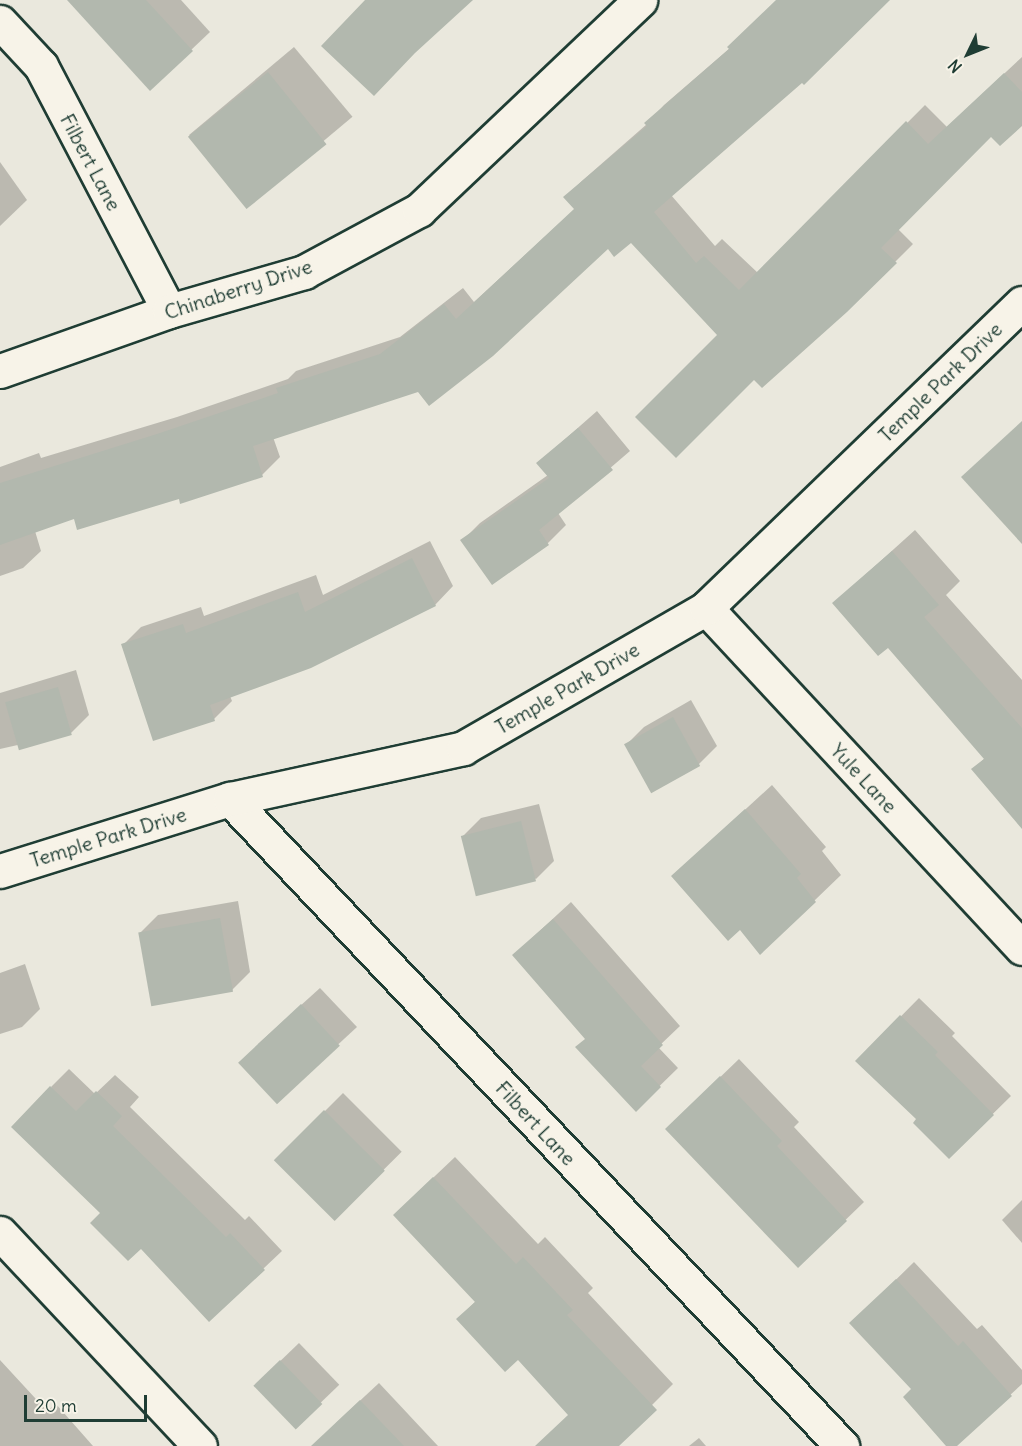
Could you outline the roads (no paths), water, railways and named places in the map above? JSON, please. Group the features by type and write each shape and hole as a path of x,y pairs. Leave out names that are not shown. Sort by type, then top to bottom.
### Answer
{"street":[{"name":"Chinaberry Drive","path":"0,371 169,311 304,272 419,210 640,0"},
{"name":"Filbert Lane","path":"0,22 41,66 169,311"},
{"name":"Temple Park Drive","path":"0,872 230,799 464,748 706,608 1022,303"},
{"name":"Yule Lane","path":"706,608 1022,948"},
{"name":"Filbert Lane","path":"230,799 842,1446"},
{"path":"0,1233 200,1446"}]}
